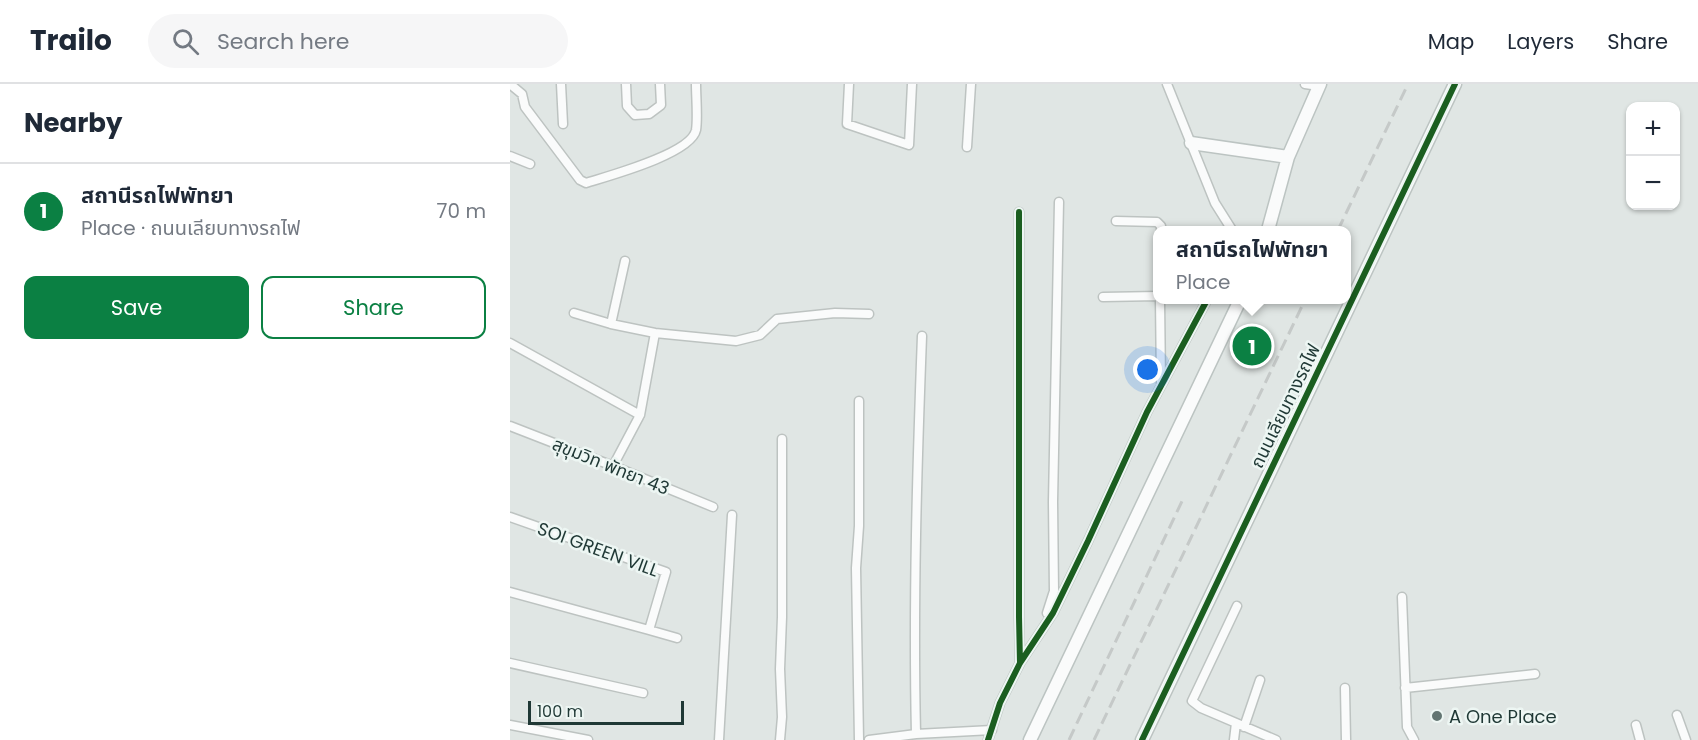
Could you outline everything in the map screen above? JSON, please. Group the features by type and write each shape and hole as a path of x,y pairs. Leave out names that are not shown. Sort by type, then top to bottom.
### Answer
{"street":[{"path":"510,84 522,94 525,107 580,180 586,183 651,162 691,139 696,132 696,84"},
{"path":"561,84 563,124"},
{"path":"626,84 627,106 635,115 649,114 661,105 660,84"},
{"path":"849,84 847,124 909,145 912,84"},
{"path":"967,147 971,84"},
{"path":"1167,84 1215,203 1229,226"},
{"path":"1269,226 1288,157 1319,85 1305,84"},
{"name":"ถนนเลียบทางรถไฟ","path":"1351,302 1455,84"},
{"path":"1191,143 1288,157"},
{"path":"510,156 530,164"},
{"path":"1027,653 1051,606 1054,591 1053,502 1059,202"},
{"path":"1019,212 1020,663"},
{"path":"1116,221 1155,222 1159,223 1160,226"},
{"path":"611,324 625,261"},
{"path":"1103,297 1153,298"},
{"path":"1159,304 1161,387"},
{"path":"988,740 999,703 1020,663 1053,614 1161,387 1205,304"},
{"path":"1030,740 1238,304"},
{"name":"ถนนเลียบทางรถไฟ","path":"1142,740 1350,304"},
{"path":"574,313 611,324 655,333 736,340 760,335 777,319 835,314 869,314"},
{"path":"613,466 640,415 655,333"},
{"path":"916,734 915,538 922,336"},
{"path":"510,343 640,415"},
{"path":"859,401 859,526 856,568 859,740"},
{"name":"สุขุมวิท พัทยา 43","path":"510,426 712,507"},
{"path":"780,740 782,717 780,669 782,439"},
{"path":"719,740 732,515"},
{"name":"SOI GREEN VILL","path":"510,516 666,572 649,630"},
{"path":"510,592 677,638"},
{"path":"1402,597 1407,727 1414,740"},
{"path":"1237,606 1192,701 1201,708 1275,740"},
{"path":"510,663 643,693"},
{"path":"1405,688 1535,674"},
{"path":"1234,740 1260,680"},
{"path":"1345,688 1346,740"},
{"path":"1677,715 1686,740"},
{"path":"510,725 588,740"},
{"path":"1636,725 1640,740"},
{"path":"869,740 916,734 992,730"}],"railway":[{"path":"1340,226 1408,84"},
{"path":"1094,740 1303,304"},
{"path":"1069,740 1184,497"}],"cycle path":[{"path":"1351,302 1455,84"},
{"path":"1019,212 1020,663"},
{"path":"988,740 1000,703 1020,663 1053,613 1147,412 1205,304"},
{"path":"1142,740 1350,304"}],"place":[{"name":"สถานีรถไฟพัทยา","path":"1252,346"},
{"name":"A One Place","path":"1437,716"}]}
